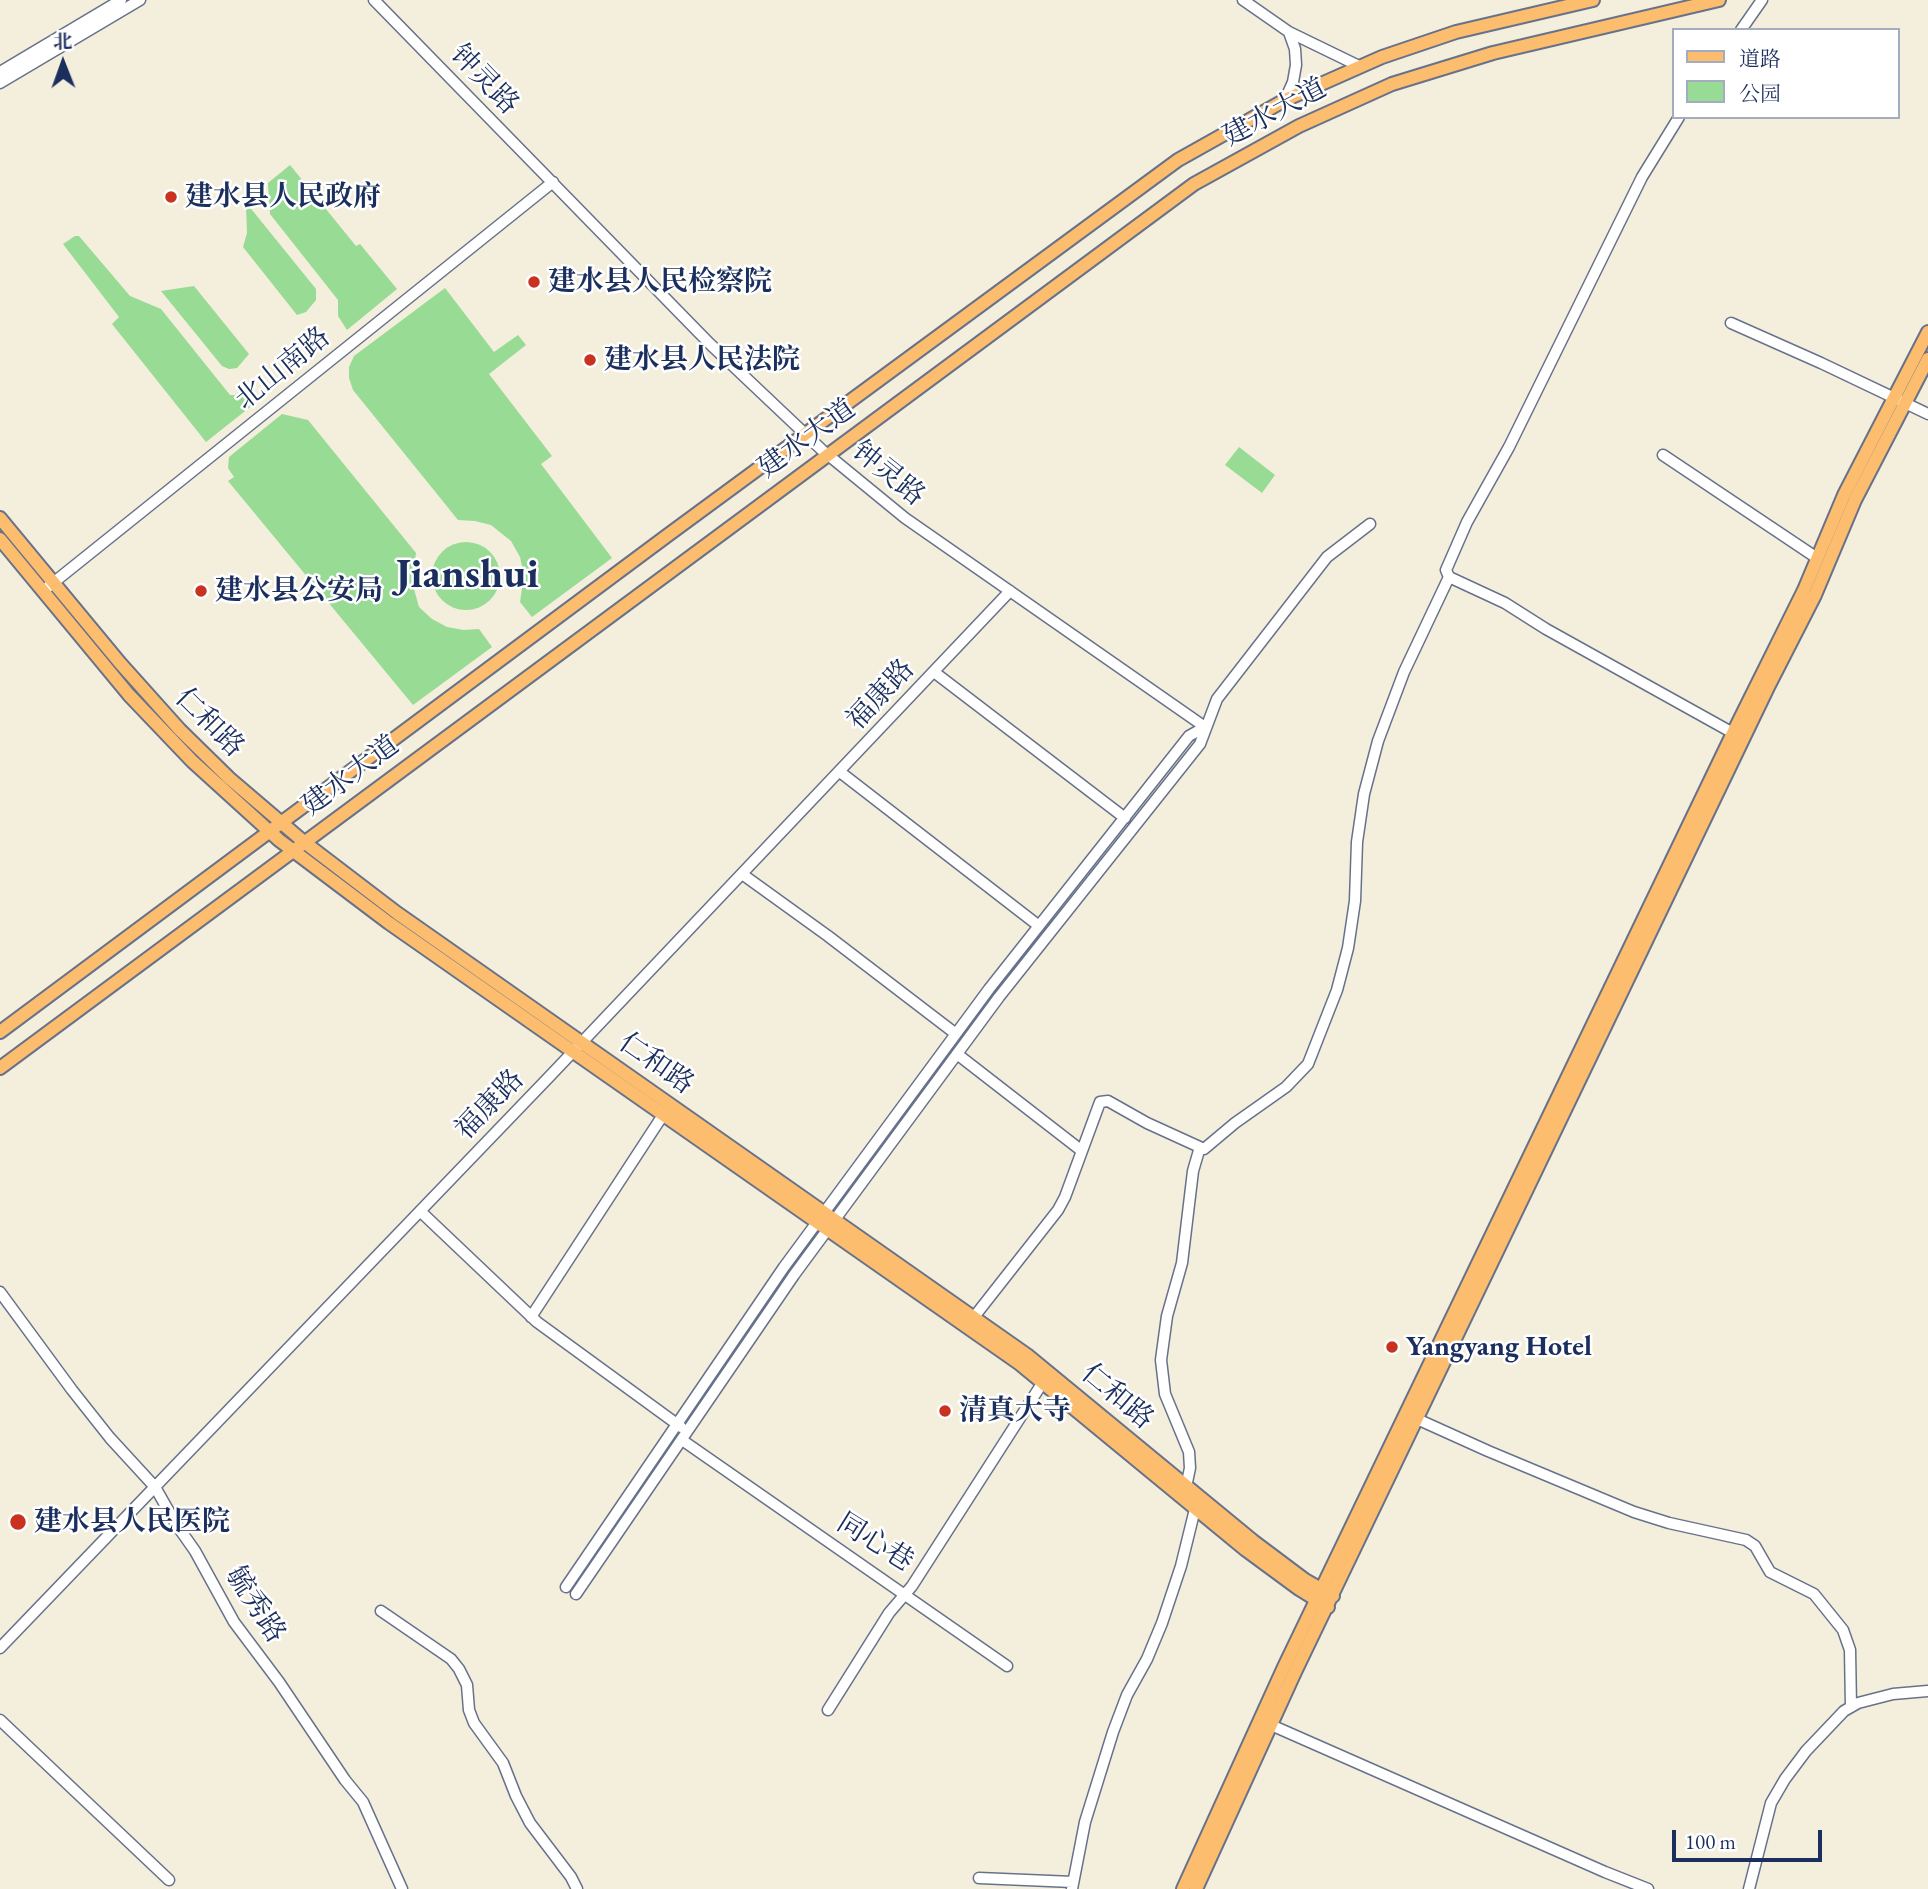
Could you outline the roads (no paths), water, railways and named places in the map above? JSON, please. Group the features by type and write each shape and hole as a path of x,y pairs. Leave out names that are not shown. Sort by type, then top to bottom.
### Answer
{"main road":[{"name":"建水大道","path":"0,1032 1178,160 1286,100 1359,66 1456,32 1592,0"},
{"name":"建水大道","path":"0,1068 1194,184 1299,126 1361,97 1452,64 1720,0"},
{"path":"1183,1889 1266,1722 1664,891 1815,595 1928,332"},
{"path":"1325,1598 1417,1419 1664,891 1733,733 1804,590 1844,495 1900,400 1928,359"},
{"name":"仁和路","path":"0,518 109,672 170,739 293,851 389,923 577,1047 826,1220 1044,1382 1246,1550 1325,1598"},
{"name":"仁和路","path":"0,539 120,663 180,730 304,842 663,1115 974,1317 1056,1377 1186,1487 1325,1598"},
{"path":"1196,1889 1266,1722"}],"street":[{"path":"0,72 121,0"},
{"path":"0,83 140,0"},
{"name":"钟灵路","path":"373,0 710,344 804,435 905,518 1205,727"},
{"path":"1243,0 1289,32 1359,66"},
{"path":"1742,28 1762,0"},
{"path":"1286,100 1296,65 1295,49 1289,32"},
{"path":"1678,119 1642,177 1509,447 1467,522 1446,570 1450,577 1505,603 1546,629 1733,733"},
{"name":"北山南路","path":"48,587 553,182"},
{"path":"1731,323 1928,414"},
{"path":"1663,455 1817,558"},
{"path":"576,1594 685,1436 826,1220 1199,744 1217,699 1303,586 1327,556 1370,524"},
{"path":"974,1317 1058,1210 1100,1102 1105,1100 1147,1123 1205,1149 1299,1075 1308,1064 1337,990 1348,948 1355,901 1359,826 1370,767 1405,672 1450,577"},
{"name":"福康路","path":"0,1648 1010,591"},
{"path":"934,672 1125,818"},
{"path":"566,1587 677,1424 826,1220 956,1034 1189,736 1205,727"},
{"path":"839,772 1039,926"},
{"path":"741,874 828,936 956,1034"},
{"path":"957,1054 1082,1151"},
{"path":"531,1317 663,1115"},
{"path":"1186,1487 1190,1468 1189,1452 1164,1394 1161,1360 1167,1316 1182,1263 1193,1171 1200,1147"},
{"name":"同心巷","path":"420,1211 531,1317 561,1341 677,1424 685,1436 905,1595 1044,1382"},
{"name":"毓秀路","path":"0,1292 110,1438 155,1487 195,1551 234,1622 363,1802 402,1889"},
{"path":"1417,1419 1634,1512 1669,1523 1746,1540 1755,1546 1770,1572 1814,1594 1843,1630 1850,1650 1852,1707"},
{"path":"979,1878 1073,1886 1085,1822 1113,1732 1127,1695 1147,1659 1162,1623 1181,1566 1195,1509"},
{"path":"828,1710 889,1614 905,1595 1007,1666"},
{"path":"381,1611 451,1660 459,1669 467,1685 469,1710 474,1723 503,1763 530,1823 577,1889"},
{"path":"1749,1889 1772,1803 1806,1751 1844,1711 1852,1707 1876,1698 1928,1691"},
{"path":"0,1720 169,1880"},
{"path":"1266,1722 1648,1889"}],"place":[{"name":"建水县人民政府","path":"171,197"},
{"name":"建水县人民检察院","path":"534,282"},
{"name":"建水县人民法院","path":"590,360"},
{"name":"建水县公安局","path":"201,591"},
{"name":"Yangyang Hotel","path":"1392,1347"},
{"name":"清真大寺","path":"945,1411"},
{"name":"建水县人民医院","path":"18,1522"}],"district":[{"name":"Jianshui","path":"467,576"}]}
